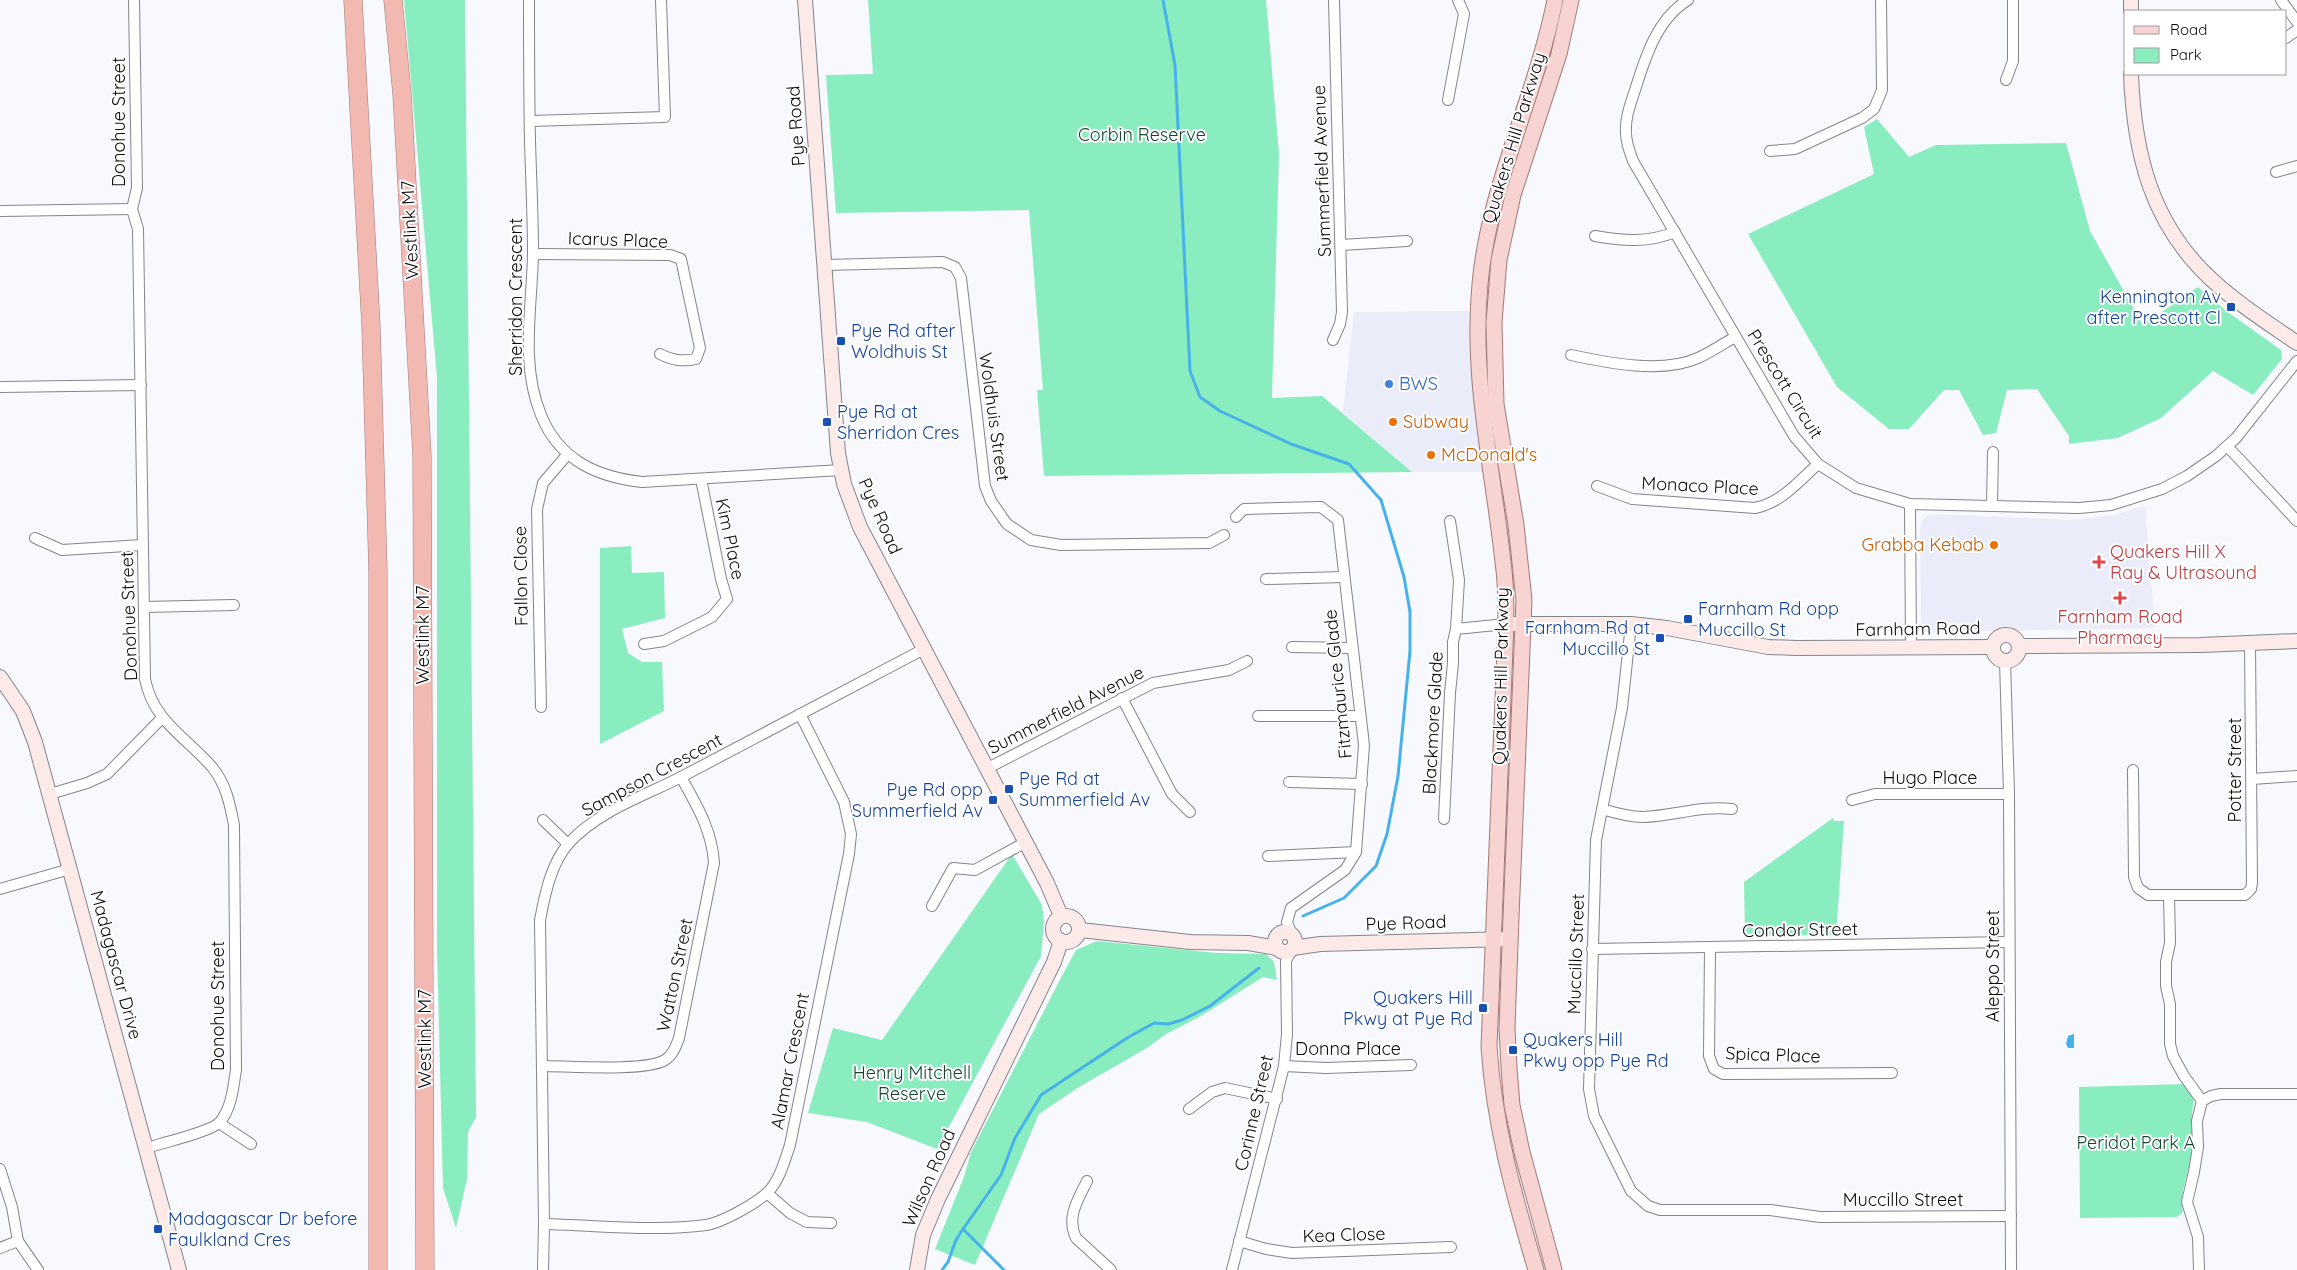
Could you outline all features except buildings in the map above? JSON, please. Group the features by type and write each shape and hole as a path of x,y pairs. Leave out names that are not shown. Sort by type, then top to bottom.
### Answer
{"highway":[{"path":"353,0 371,326 378,572 378,1270"},
{"name":"Westlink M7","path":"393,0 402,94 422,456 425,1270"}],"main road":[{"name":"Quakers Hill Parkway","path":"1536,1270 1502,1146 1494,1098 1490,1047 1506,624 1504,562 1484,437 1477,323 1480,284 1494,204 1543,48 1555,0"},
{"name":"Quakers Hill Parkway","path":"1554,1270 1522,1152 1512,1105 1507,1028 1524,623 1522,571 1496,404 1494,360 1495,303 1499,260 1513,195 1559,54 1571,0"}],"street":[{"name":"Donohue Street","path":"134,0 137,188 132,209 138,229 142,545 146,679 148,695 162,718 213,768 228,794 234,825 236,1070 232,1100 219,1123"},
{"name":"Sherridon Crescent","path":"529,0 533,254 528,346 530,376 541,416 550,434 567,455 605,476 624,480 642,482 841,470"},
{"path":"530,121 665,117 662,0"},
{"name":"Pye Road","path":"805,0 841,470 853,512 1047,882 1061,916"},
{"name":"Summerfield Avenue","path":"1333,340 1340,324 1342,312 1334,0"},
{"path":"1448,100 1464,14 1458,0"},
{"name":"Prescott Circuit","path":"1688,0 1676,3 1646,56 1628,112 1626,130 1633,161 1794,436 1818,464 1856,488 1910,504 2078,508 2111,505 2176,482 2228,447 2297,361"},
{"path":"1770,151 1795,149 1862,118 1874,109 1882,90 1881,0"},
{"path":"2006,80 2013,61 2013,0"},
{"path":"2280,0 2297,22"},
{"path":"2131,75 2134,123 2139,152 2155,200 2169,226 2189,256 2211,279 2238,302 2297,343"},
{"path":"2276,172 2297,166"},
{"path":"0,211 132,209"},
{"path":"1595,236 1622,240 1649,240 1675,232"},
{"path":"1341,245 1407,241"},
{"name":"Icarus Place","path":"533,254 670,255 681,259 700,348 696,359 686,361 672,360 660,354"},
{"name":"Woldhuis Street","path":"825,265 959,263 985,486 991,501 1007,524 1031,540 1061,545 1209,543 1224,535"},
{"path":"1571,355 1625,366 1677,364 1699,357 1735,336"},
{"path":"0,386 141,385"},
{"path":"2228,447 2297,521"},
{"path":"1992,505 1993,452"},
{"name":"Fallon Close","path":"541,707 536,509 543,483 567,455"},
{"name":"Monaco Place","path":"1597,486 1622,497 1632,499 1755,508 1769,505 1779,499 1818,464"},
{"name":"Kim Place","path":"644,644 664,641 712,617 728,599 720,578 701,478"},
{"path":"1910,504 1911,648"},
{"name":"Fitzmaurice Glade","path":"1236,517 1244,509 1321,507 1338,520 1364,744 1356,852 1345,870 1291,908 1285,942"},
{"name":"Blackmore Glade","path":"1444,818 1450,693 1454,663 1453,642 1456,625 1458,584 1450,521"},
{"path":"35,538 62,550 142,545"},
{"path":"1266,579 1344,577"},
{"path":"144,607 234,605"},
{"name":"Farnham Road","path":"1456,625 1524,623 1631,624 1667,628 1768,647 1806,649 1992,647"},
{"name":"Muccillo Street","path":"1631,624 1622,708 1596,840 1589,1089 1594,1116 1631,1191 1648,1206 1660,1210 1770,1210 1820,1216 2011,1216"},
{"path":"2007,634 2014,637 2019,646 2016,657 2005,661 1997,658 1992,647 1996,639 2007,634"},
{"path":"2019,646 2297,641"},
{"name":"Potter Street","path":"2169,895 2245,895 2251,889 2250,643"},
{"path":"1292,647 1352,648"},
{"name":"Sampson Crescent","path":"543,1270 540,920 545,892 555,867 568,844 585,828 609,812 681,778 924,649"},
{"name":"Summerfield Avenue","path":"988,768 1122,698 1162,680 1229,670 1247,661"},
{"name":"Aleppo Street","path":"2005,661 2009,794 2011,1270"},
{"name":"Madagascar Drive","path":"0,677 16,699 27,720 50,794 179,1270"},
{"path":"1122,698 1172,794 1190,812"},
{"name":"Alamar Crescent","path":"544,1224 670,1227 708,1225 738,1211 767,1193 784,1162 790,1145 847,864 851,834 844,802 800,714"},
{"path":"1258,716 1360,716"},
{"path":"50,794 87,784 107,774 162,718"},
{"path":"2133,770 2134,877 2138,888 2148,895 2169,895 2170,943 2166,962 2166,986 2170,1004 2170,1044 2184,1076 2202,1101"},
{"path":"2252,779 2297,776"},
{"name":"Watton Street","path":"542,1066 635,1066 665,1060 674,1051 679,1038 714,862 713,844 709,828 681,778"},
{"path":"1289,782 1362,784"},
{"name":"Hugo Place","path":"1852,800 1875,794 2009,794"},
{"path":"1602,809 1624,815 1646,817 1708,807 1732,809"},
{"path":"543,820 568,844"},
{"path":"932,906 953,868 974,870 1026,842"},
{"path":"1268,856 1356,852"},
{"path":"0,889 70,869"},
{"path":"1061,916 1074,918 1080,930 1073,940 1060,941 1054,935 1053,926 1061,916"},
{"name":"Pye Road","path":"1080,930 1190,942 1320,944 1510,939"},
{"name":"Wilson Road","path":"917,1270 923,1235 938,1199 1054,962 1060,941"},
{"name":"Corinne Street","path":"1232,1270 1284,1066 1287,1026 1285,942"},
{"name":"Condor Street","path":"1592,949 2009,942"},
{"name":"Spica Place","path":"1710,948 1709,1056 1714,1069 1724,1074 1892,1073"},
{"name":"Donna Place","path":"1284,1066 1326,1068 1411,1065"},
{"path":"1189,1109 1212,1092 1225,1088 1277,1099"},
{"path":"2199,1270 2198,1237 2187,1202 2196,1159 2197,1121 2202,1101 2211,1096 2222,1094 2297,1094"},
{"path":"147,1148 200,1132 219,1123 251,1144"},
{"path":"0,1169 12,1206 18,1240 38,1270"},
{"path":"1087,1181 1071,1217 1073,1232 1076,1238 1111,1270"},
{"path":"767,1193 790,1213 807,1222 831,1224"},
{"path":"0,1248 18,1240"},
{"name":"Kea Close","path":"1239,1241 1266,1249 1292,1253 1451,1246"}],"shaded area":[{"path":"1478,311 1490,472 1412,472 1343,412 1354,312"},
{"path":"2145,506 2155,628 1927,632 1921,626 1920,528 1922,521 1927,516 1936,514 2071,520 2113,515"}],"green space":[{"path":"404,0 465,0 476,1117 468,1132 467,1179 456,1228 443,1188 437,950 437,378"},
{"name":"Corbin Reserve","path":"868,0 1266,0 1279,154 1272,398 1322,396 1412,472 1044,476 1037,390 1043,390 1029,210 836,213 826,75 873,74"},
{"path":"1877,119 1909,157 1936,145 2066,143 2090,231 2143,325 2198,287 2225,310 2281,350 2282,359 2253,395 2213,371 2161,418 2118,438 2069,444 2069,436 2037,389 2007,390 1996,433 1983,435 1959,390 1944,390 1909,429 1889,429 1837,387 1748,234 1874,174 1864,127"},
{"path":"631,546 632,573 664,572 665,618 622,629 628,653 642,662 662,662 664,711 600,744 600,548"},
{"path":"1833,818 1834,821 1844,821 1836,935 1745,936 1744,882"},
{"name":"Henry Mitchell Reserve","path":"1012,854 1042,905 1044,922 1041,956 937,1149 867,1122 808,1113 833,1028 882,1040"},
{"path":"1097,941 1216,953 1266,954 1274,962 1277,980 1263,977 1201,1016 1166,1034 1147,1048 1079,1087 1039,1114 975,1265 935,1249 964,1177 971,1152 1063,974 1076,950"},
{"name":"Peridot Park A","path":"2185,1084 2193,1100 2193,1143 2184,1187 2183,1212 2177,1217 2080,1218 2079,1087"}],"water":[{"path":"2074,1034 2074,1048 2068,1048 2066,1044 2068,1036"}],"waterway":[{"path":"1163,0 1175,65 1190,371 1200,397 1220,411 1291,444 1349,464 1381,500 1404,577 1410,612 1410,651 1398,776 1387,834 1376,866 1344,898 1303,916"},
{"path":"942,1270 948,1262 956,1240 1001,1175 1015,1138 1041,1095 1127,1038 1154,1023 1168,1024 1182,1020 1210,1006 1259,968"},
{"path":"963,1229 1004,1270"}],"place":[{"name":"Kennington Av after Prescott Cl","path":"2231,307"},
{"name":"Pye Rd after Woldhuis St","path":"841,341"},
{"name":"BWS","path":"1389,384"},
{"name":"Pye Rd at Sherridon Cres","path":"827,422"},
{"name":"Subway","path":"1393,422"},
{"name":"McDonald's","path":"1431,455"},
{"name":"Grabba Kebab","path":"1994,545"},
{"name":"Quakers Hill X Ray & Ultrasound","path":"2099,562"},
{"name":"Farnham Road Pharmacy","path":"2120,598"},
{"name":"Farnham Rd opp Muccillo St","path":"1688,619"},
{"name":"Farnham Rd at Muccillo St","path":"1660,638"},
{"name":"Pye Rd at Summerfield Av","path":"1009,789"},
{"name":"Pye Rd opp Summerfield Av","path":"993,800"},
{"name":"Quakers Hill Pkwy at Pye Rd","path":"1483,1008"},
{"name":"Quakers Hill Pkwy opp Pye Rd","path":"1513,1050"},
{"name":"Madagascar Dr before Faulkland Cres","path":"158,1229"}]}
